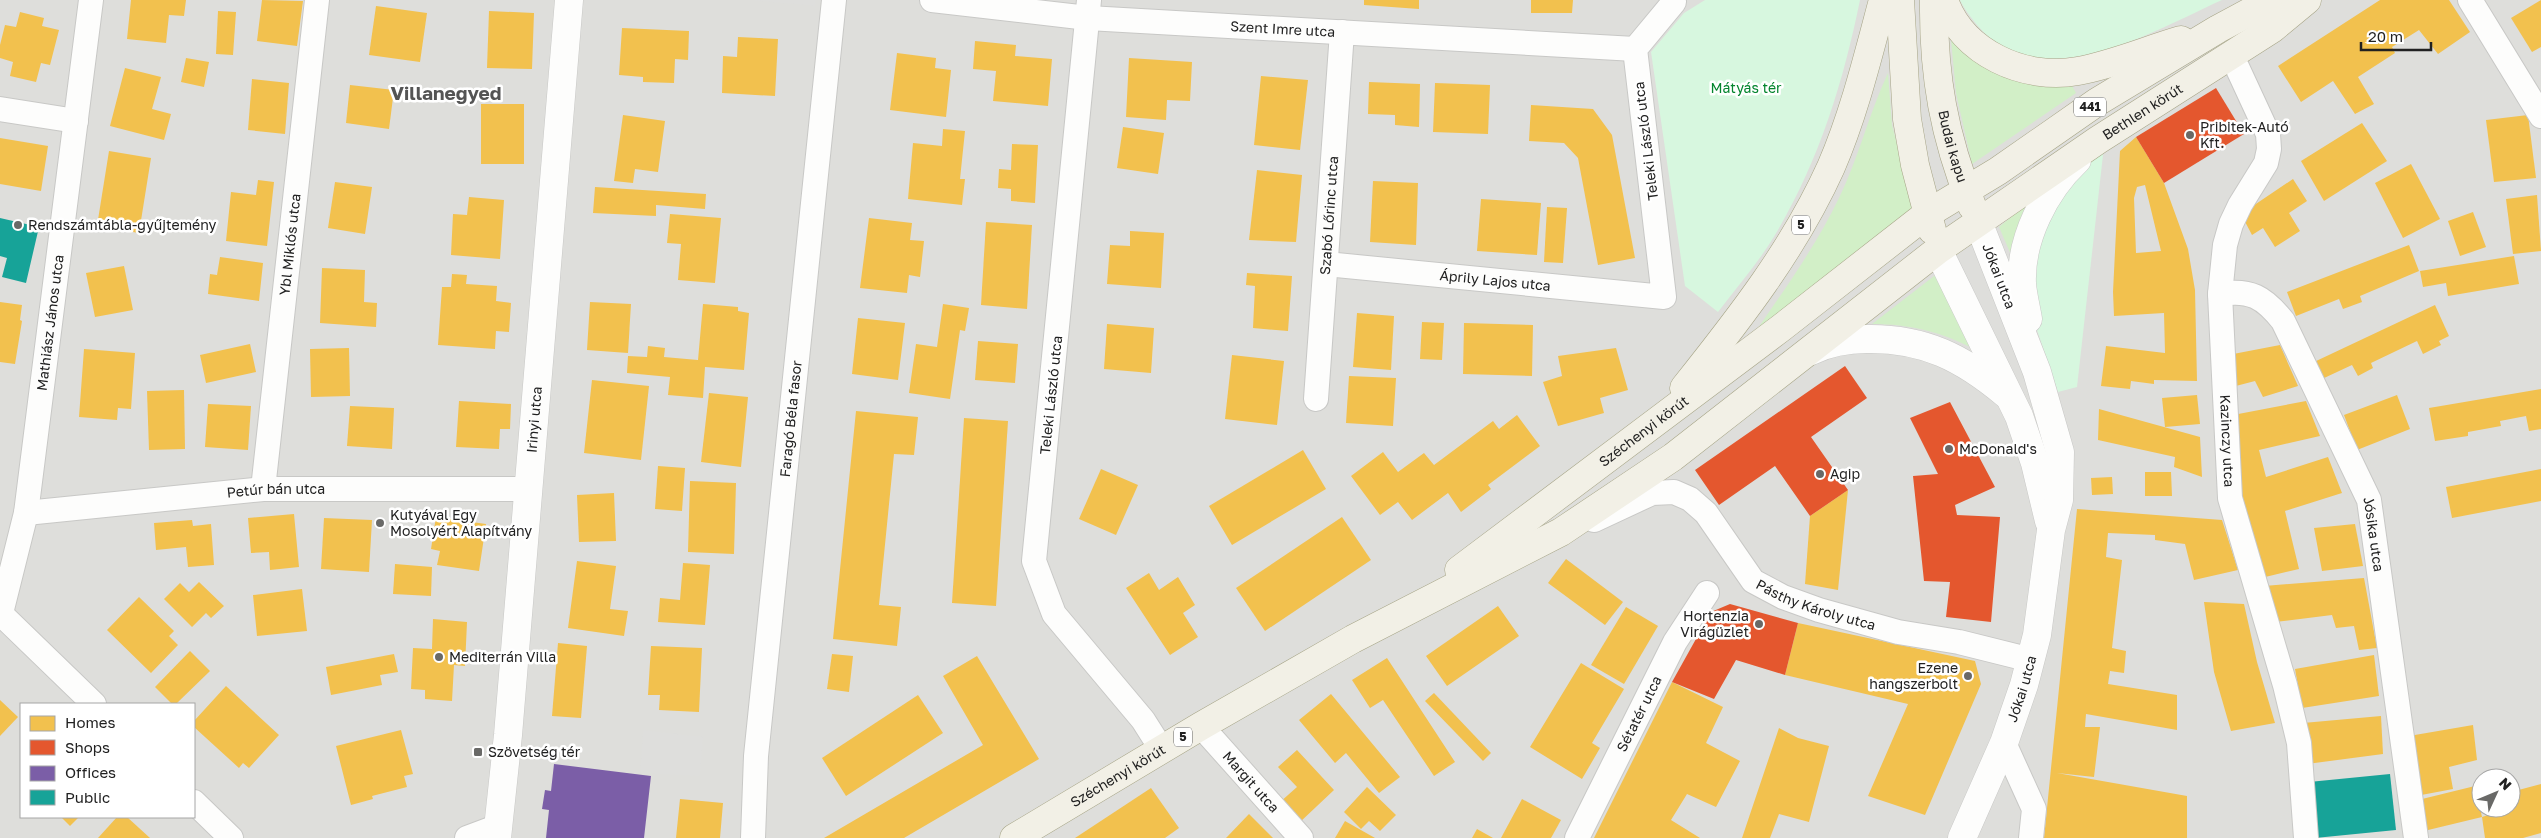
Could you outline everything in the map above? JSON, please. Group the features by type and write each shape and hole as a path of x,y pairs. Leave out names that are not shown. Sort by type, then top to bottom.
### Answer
{"main road":[{"name":"5","path":"1659,419 1740,318 1775,268 1801,224 1831,167 1846,127 1865,70 1883,0"},
{"path":"1900,0 1908,119 1915,165 1938,250"},
{"name":"Budai kapu","path":"1927,214 1965,191 1943,119 1935,69 1934,0"},
{"path":"1944,0 1958,27 1973,44 2011,66 2032,70 2078,71 2218,29"},
{"name":"Bethlen körút","path":"1978,224 2098,140 2272,29 2307,0"},
{"name":"441","path":"1965,191 1998,171 2097,102 2264,2"},
{"path":"1965,191 1978,224"},
{"name":"Széchenyi körút","path":"1353,639 1454,573 1927,214"},
{"name":"5","path":"1938,250 1978,224"},
{"name":"Széchenyi körút","path":"1014,838 1201,726 1353,639 1561,532 1673,457 1938,250"}],"street":[{"name":"Mathiász János utca","path":"1,615 26,513 92,0"},
{"name":"Ybl Miklós utca","path":"263,489 317,0"},
{"name":"Irinyi utca","path":"498,832 509,725 569,0"},
{"name":"Faragó Béla fasor","path":"753,838 756,756 834,0"},
{"name":"Szent Imre utca","path":"932,0 1089,9 1342,32 1635,49"},
{"path":"1635,49 1674,2 1672,0"},
{"path":"2470,0 2541,116"},
{"name":"Teleki László utca","path":"1089,9 1034,561 1054,614 1142,720 1162,750"},
{"name":"Szabó Lőrinc utca","path":"1316,399 1342,32"},
{"name":"Teleki László utca","path":"1635,49 1664,297"},
{"name":"Kazinczy utca","path":"2231,54 2268,134 2269,149 2266,163 2240,206 2227,235 2220,294 2230,498 2285,685 2299,743 2306,838"},
{"path":"0,109 76,121"},
{"path":"2037,372 2022,283 2031,230 2047,198 2066,170 2098,140"},
{"name":"Jókai utca","path":"1962,838 2004,743 2031,660 2037,635 2051,530 2059,500 2060,452 2037,372 1978,224"},
{"name":"Jókai utca","path":"1938,250 2011,399 2035,463 2051,530"},
{"name":"Áprily Lajos utca","path":"1326,264 1664,297"},
{"name":"Jósika utca","path":"2220,294 2237,291 2252,295 2272,306 2283,321 2369,500 2416,838"},
{"path":"1797,359 1839,340 1887,338 1910,341 1956,358 1983,375 2011,399"},
{"name":"Petúr bán utca","path":"26,513 263,489 528,489"},
{"name":"Pásthy Károly utca","path":"1561,532 1608,515 1652,493 1674,492 1690,499 1706,513 1753,581 1783,597 1819,610 1898,632 1959,642 2031,660"},
{"name":"Sétatér utca","path":"1577,838 1675,642 1707,593"},
{"path":"1,615 93,703"},
{"name":"Margit utca","path":"1201,726 1301,838"},
{"path":"2004,743 2034,809 2031,838"},
{"path":"195,803 231,838"},
{"path":"467,838 498,832"}],"shaded area":[{"path":"0,0 2541,0 2541,838 0,838"},
{"path":"750,0 816,0 815,6"},
{"path":"643,730 703,737 700,776 640,773"}],"green space":[{"name":"Mátyás tér","path":"1705,0 1860,0 1846,61 1828,121 1804,179 1791,207 1769,245 1718,312 1685,286 1651,52 1684,13"},
{"path":"1960,0 2222,0 2131,41 2097,52 2064,58 2032,57 2003,47 1977,25"},
{"path":"1950,29 2070,82 2076,93 1972,164 1956,93"},
{"path":"1888,73 1892,125 1914,211 1754,334 1799,268 1830,216 1846,182"},
{"path":"2104,146 2077,387 2058,392 2037,330 2033,301 2037,251 2055,204"},
{"path":"2037,196 2015,264 1999,227"},
{"path":"1938,273 1976,350 1951,338 1913,327 1872,324"}],"building: Homes":[{"path":"131,0 186,0 184,16 169,15 166,43 127,39"},
{"path":"262,0 303,1 297,46 257,41"},
{"path":"1364,0 1419,0 1419,9 1364,5"},
{"path":"1531,0 1573,0 1572,13 1531,13"},
{"path":"2380,0 2449,0 2470,32 2438,54 2419,30 2392,47 2395,53 2358,77 2374,104 2355,114 2333,81 2301,102 2278,66"},
{"path":"2541,0 2541,47 2532,52 2511,18"},
{"path":"376,6 427,13 420,62 369,55"},
{"path":"218,11 236,12 233,55 216,54"},
{"path":"489,11 534,13 532,69 487,68"},
{"path":"20,12 44,18 42,26 59,30 50,65 41,63 36,82 10,76 13,62 0,58 0,45 5,25 16,27"},
{"path":"622,28 689,31 688,60 675,59 674,83 643,82 643,77 619,75"},
{"path":"738,37 778,39 775,96 722,93 723,56 737,57"},
{"path":"975,41 1016,45 1015,56 1052,59 1048,106 993,101 996,71 973,69"},
{"path":"897,53 936,58 935,68 951,70 946,117 890,110"},
{"path":"186,58 209,62 204,87 181,82"},
{"path":"1129,58 1192,62 1190,101 1167,100 1166,120 1126,117"},
{"path":"125,68 161,77 152,109 171,114 164,140 110,126"},
{"path":"1261,76 1308,80 1300,150 1254,145"},
{"path":"252,79 289,83 285,134 248,130"},
{"path":"1369,82 1420,84 1419,127 1395,125 1395,115 1368,114"},
{"path":"1435,83 1490,85 1488,134 1433,132"},
{"path":"350,85 394,90 389,129 346,123"},
{"path":"481,104 524,104 524,164 481,164"},
{"path":"1531,105 1593,109 1612,135 1635,258 1598,265 1578,158 1564,143 1529,141"},
{"path":"623,115 665,121 658,172 635,169 633,183 614,181"},
{"path":"2528,115 2536,178 2494,182 2486,120"},
{"path":"2362,123 2387,161 2324,201 2301,161"},
{"path":"1123,127 1164,133 1158,174 1117,168"},
{"path":"943,129 965,131 960,179 965,179 962,205 908,199 913,143 942,146"},
{"path":"2136,137 2164,183 2188,249 2195,290 2197,381 2154,380 2154,384 2131,381 2130,389 2101,386 2106,346 2165,353 2164,313 2114,316 2113,292 2120,151","holes":["2145,185 2161,251 2136,253 2134,198 2137,187"]},
{"path":"0,138 48,146 41,191 0,184"},
{"path":"1012,144 1038,145 1035,203 1011,201 1011,189 998,188 999,169 1011,170"},
{"path":"109,151 151,158 139,233 97,226"},
{"path":"2411,164 2440,219 2403,238 2375,183"},
{"path":"1257,170 1302,175 1296,242 1249,240"},
{"path":"2293,179 2307,201 2289,213 2300,231 2275,247 2263,228 2252,235 2241,214"},
{"path":"258,180 274,182 267,246 226,241 231,192 256,195"},
{"path":"1373,181 1418,183 1416,245 1370,242"},
{"path":"335,182 372,187 365,234 328,228"},
{"path":"595,187 706,194 705,209 656,205 656,216 593,213"},
{"path":"2537,195 2541,251 2513,254 2506,199"},
{"path":"469,197 504,200 500,259 451,255 453,214 467,215"},
{"path":"1481,199 1541,203 1537,255 1477,251"},
{"path":"1547,207 1567,208 1563,263 1544,262"},
{"path":"2473,212 2486,247 2460,256 2448,221"},
{"path":"670,214 721,218 715,283 678,280 681,244 667,243"},
{"path":"869,218 912,223 910,240 924,241 920,277 909,275 907,293 860,288"},
{"path":"986,222 1032,225 1027,309 981,305"},
{"path":"1130,231 1164,233 1161,288 1107,284 1110,245 1130,246"},
{"path":"2409,245 2419,271 2360,296 2362,302 2343,309 2339,299 2296,316 2287,292"},
{"path":"2514,256 2519,284 2448,296 2446,283 2423,287 2420,271"},
{"path":"220,257 263,263 259,301 208,294 210,274 217,275"},
{"path":"124,266 133,310 95,317 86,273"},
{"path":"322,268 365,270 364,302 377,303 376,327 320,323"},
{"path":"1247,273 1292,276 1288,331 1253,328 1255,286 1246,285"},
{"path":"452,274 467,275 466,284 497,286 496,301 511,303 509,332 496,331 495,349 438,345 442,287 451,287"},
{"path":"0,302 22,305 20,320 22,321 15,364 0,362"},
{"path":"590,302 631,304 628,353 587,350"},
{"path":"703,304 738,307 738,311 749,313 744,370 705,367 703,398 668,395 670,377 627,373 628,356 647,357 648,346 665,348 664,357 698,360"},
{"path":"943,304 969,308 965,331 960,330 950,399 909,393 916,344 937,347"},
{"path":"2435,305 2449,336 2439,341 2441,345 2423,354 2417,341 2371,363 2373,368 2358,376 2352,365 2322,379 2314,362"},
{"path":"1357,313 1394,316 1391,370 1353,367"},
{"path":"858,318 905,323 898,380 852,374"},
{"path":"1422,322 1444,323 1442,360 1420,359"},
{"path":"1464,323 1533,325 1532,376 1463,374"},
{"path":"1107,324 1154,328 1151,373 1104,369"},
{"path":"978,341 1018,344 1015,383 975,380"},
{"path":"250,344 256,372 206,383 200,355"},
{"path":"2280,345 2298,386 2263,397 2255,381 2232,387 2228,355"},
{"path":"349,348 350,396 311,397 310,349"},
{"path":"1616,348 1628,390 1600,398 1604,413 1558,426 1543,382 1562,376 1558,356"},
{"path":"84,349 135,353 131,409 118,408 117,420 79,417"},
{"path":"1232,355 1284,361 1277,425 1225,419"},
{"path":"1349,376 1396,378 1393,426 1346,423"},
{"path":"592,380 649,386 641,460 584,453"},
{"path":"2541,389 2541,429 2529,431 2526,416 2500,421 2501,426 2468,432 2468,436 2435,441 2429,408"},
{"path":"184,390 185,449 149,450 147,391"},
{"path":"709,393 748,397 741,467 701,462"},
{"path":"2197,395 2200,424 2165,427 2162,398"},
{"path":"2397,395 2410,429 2357,450 2344,415"},
{"path":"459,401 511,404 510,429 500,429 499,449 456,447"},
{"path":"2306,401 2320,436 2259,450 2266,477 2328,457 2342,493 2285,511 2299,569 2261,578 2239,485 2233,415"},
{"path":"208,404 251,406 248,450 205,447"},
{"path":"350,406 394,408 392,449 347,446"},
{"path":"2099,409 2200,437 2202,477 2174,467 2175,457 2098,440"},
{"path":"856,411 918,417 914,455 894,454 879,605 901,607 897,646 833,639"},
{"path":"1517,415 1540,446 1488,485 1491,489 1461,512 1448,493 1412,520 1398,502 1380,515 1351,476 1383,452 1398,472 1424,453 1434,465 1493,421 1499,429"},
{"path":"964,418 1008,421 996,606 952,603"},
{"path":"1303,450 1326,489 1232,545 1209,506"},
{"path":"658,466 685,468 682,511 655,509"},
{"path":"1101,469 1138,485 1116,535 1079,519"},
{"path":"2541,469 2541,501 2452,518 2446,487"},
{"path":"2145,472 2171,472 2172,496 2145,496"},
{"path":"2112,477 2113,494 2092,495 2091,478"},
{"path":"690,481 736,483 734,554 688,552"},
{"path":"1848,490 1838,590 1805,584 1810,516"},
{"path":"614,493 616,541 579,542 577,495"},
{"path":"2077,509 2222,520 2238,570 2194,580 2185,544 2155,540 2155,535 2108,533 2106,557 2122,560 2112,648 2126,651 2124,673 2110,671 2108,684 2177,695 2177,730 2086,714 2085,727 2100,727 2094,777 2057,773 2187,796 2187,838 2044,838"},
{"path":"294,514 299,567 270,570 269,552 251,553 248,518"},
{"path":"436,517 486,524 479,571 437,565 440,551 431,549"},
{"path":"1342,517 1371,560 1265,631 1236,588"},
{"path":"324,518 372,520 369,572 321,569"},
{"path":"192,520 193,526 211,524 214,565 188,567 186,547 156,550 154,523"},
{"path":"2355,524 2363,566 2322,571 2314,528"},
{"path":"1566,559 1623,602 1605,625 1548,583"},
{"path":"577,561 616,566 610,609 628,611 624,636 568,628"},
{"path":"683,563 710,565 705,625 658,622 660,598 680,600"},
{"path":"395,564 432,567 431,596 393,594"},
{"path":"1149,573 1159,590 1178,577 1195,605 1183,613 1198,637 1170,655 1126,588"},
{"path":"2364,578 2377,648 2359,650 2354,626 2336,628 2332,615 2275,622 2264,586"},
{"path":"199,582 224,606 211,618 206,613 192,627 164,599 180,583 189,592"},
{"path":"302,589 307,631 257,636 253,595"},
{"path":"139,597 174,631 169,636 178,645 151,673 107,630"},
{"path":"2204,602 2244,604 2257,662 2275,723 2231,731 2214,672"},
{"path":"1498,606 1519,636 1447,686 1426,656"},
{"path":"1626,607 1658,626 1624,684 1591,665"},
{"name":"Mediterrán Villa","path":"433,619 467,622 465,666 454,665 452,701 425,699 425,690 411,689 413,648 432,649"},
{"path":"1798,623 1975,661 1981,684 1925,815 1868,796 1908,704 1785,675"},
{"path":"558,643 587,646 581,718 552,716"},
{"path":"651,646 702,648 699,712 659,710 660,695 648,695"},
{"path":"190,651 210,671 177,703 171,703 155,687"},
{"path":"394,654 398,672 380,675 382,685 331,695 326,667"},
{"path":"832,654 853,656 849,692 827,689"},
{"path":"2374,655 2379,696 2302,708 2295,669"},
{"path":"977,656 1039,759 904,838 824,838 983,745 943,676"},
{"path":"1387,658 1455,762 1434,776 1383,700 1370,708 1352,680"},
{"path":"1581,663 1624,689 1592,743 1600,748 1582,779 1530,747"},
{"path":"1672,682 1723,707 1706,743 1740,761 1716,807 1687,794 1671,820 1700,838 1594,838"},
{"path":"226,686 279,735 249,768 243,763 239,768 195,728 195,720"},
{"path":"1434,693 1491,753 1483,761 1425,701"},
{"path":"1331,694 1400,777 1379,793 1346,753 1335,763 1299,720"},
{"path":"918,695 943,733 846,796 822,758"},
{"path":"0,700 18,717 0,736"},
{"path":"2381,716 2383,754 2307,764 2303,723"},
{"path":"2473,725 2477,760 2449,767 2453,789 2416,796 2409,736"},
{"path":"1779,728 1798,738 1829,746 1809,822 1779,814 1770,838 1742,838"},
{"path":"401,730 413,774 404,776 407,787 372,796 373,799 351,805 336,746"},
{"path":"1297,750 1334,790 1299,823 1279,803 1297,787 1278,767"},
{"path":"2541,784 2541,833 2523,838 2485,838 2482,818 2521,818 2521,789"},
{"path":"1367,787 1396,815 1380,831 1369,821 1361,829 1344,812"},
{"path":"2471,787 2471,818 2478,818 2424,831 2418,800"},
{"path":"1151,788 1179,828 1165,838 1075,838"},
{"path":"680,799 723,803 720,838 676,838"},
{"path":"1522,799 1561,820 1551,838 1501,838"},
{"path":"1249,814 1273,838 1226,838"},
{"path":"62,818 78,818 70,826"},
{"path":"116,818 128,818 150,838 98,838"},
{"path":"1345,821 1375,838 1335,838"},
{"path":"1477,829 1493,838 1472,838"}],"building: Shops":[{"name":"Pribitek-Autó Kft.","path":"2216,88 2244,134 2164,183 2136,137"},
{"path":"1845,366 1867,398 1811,437 1848,490 1810,516 1775,466 1719,505 1695,470"},
{"path":"1950,402 1995,487 1955,505 1957,515 2000,517 1991,622 1946,617 1950,582 1924,581 1913,476 1938,474 1910,418"},
{"path":"1730,604 1798,623 1785,675 1736,660 1714,699 1672,682 1711,612"}],"building: Offices":[{"path":"554,764 651,776 644,838 546,838 549,810 542,809 545,790 551,791"}],"building: Public":[{"path":"0,218 39,227 26,283 2,277 7,258 0,256"},
{"path":"2390,774 2396,830 2315,838 2309,782"}],"place":[{"name":"Pribitek-Autó Kft.","path":"2190,135"},
{"name":"Rendszámtábla-gyűjtemény","path":"18,225"},
{"name":"McDonald's","path":"1949,449"},
{"name":"Agip","path":"1820,474"},
{"name":"Kutyával Egy Mosolyért Alapítvány","path":"380,523"},
{"name":"Hortenzia Virágüzlet","path":"1759,624"},
{"name":"Mediterrán Villa","path":"439,657"},
{"name":"Ezene hangszerbolt","path":"1968,676"},
{"name":"Szövetség tér","path":"478,752"}],"district":[{"name":"Villanegyed","path":"446,93"}]}
